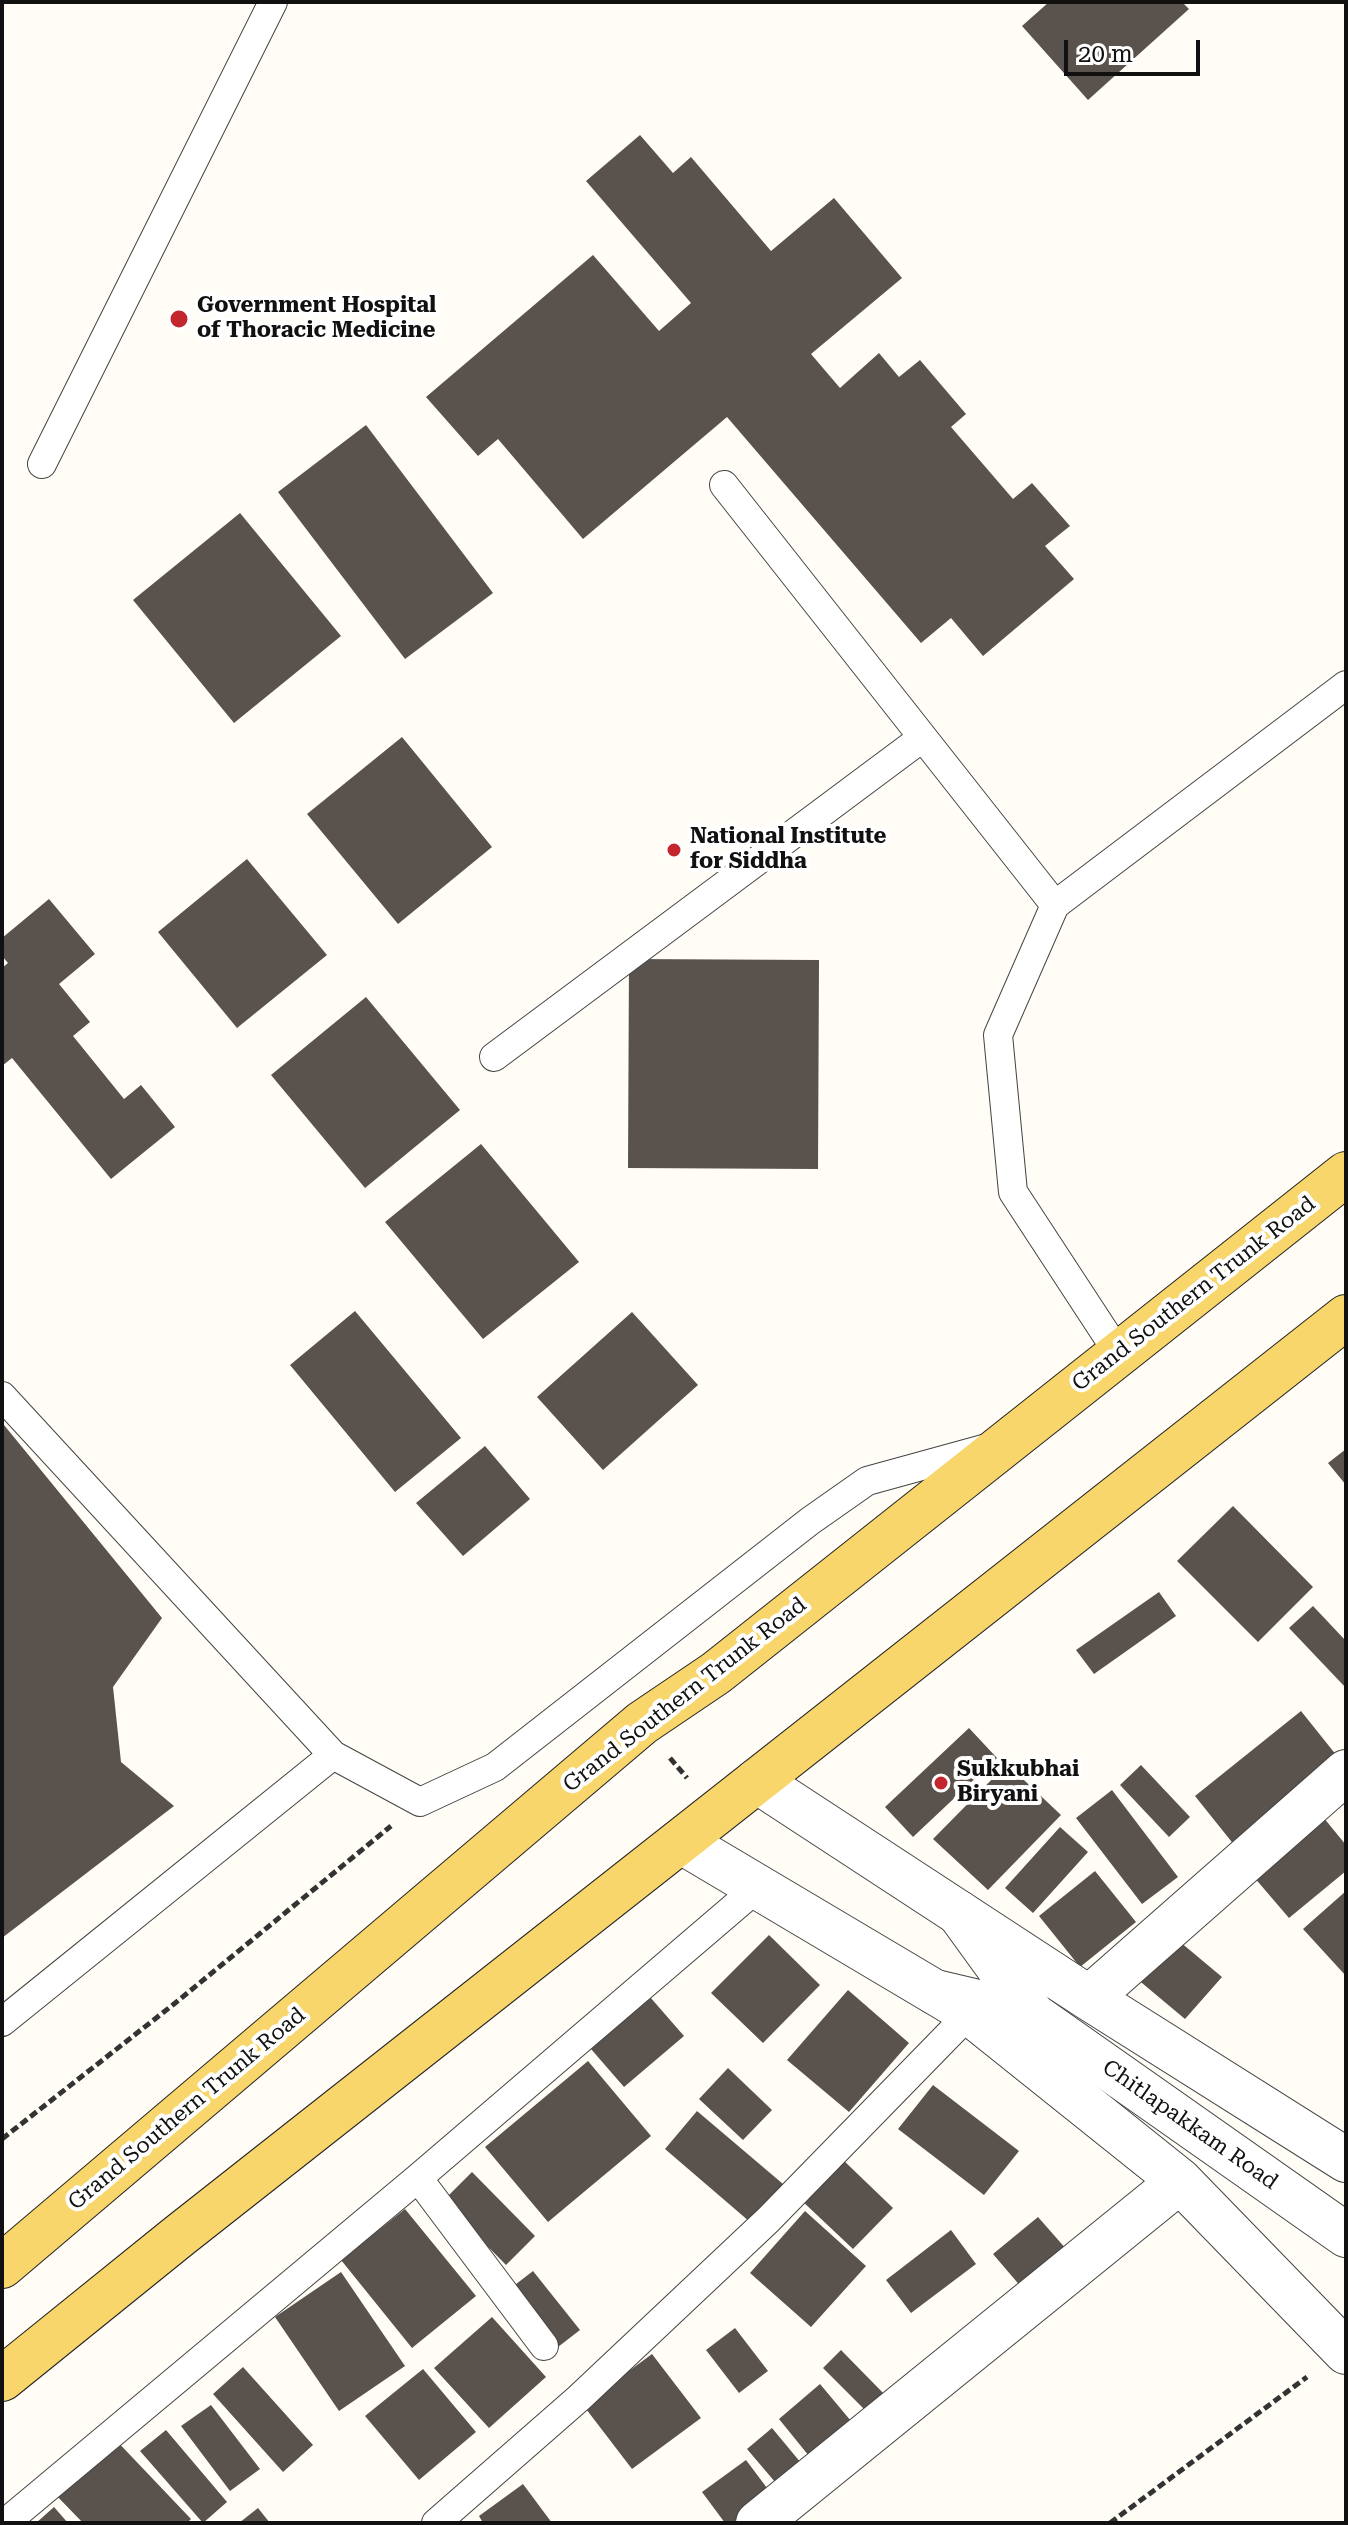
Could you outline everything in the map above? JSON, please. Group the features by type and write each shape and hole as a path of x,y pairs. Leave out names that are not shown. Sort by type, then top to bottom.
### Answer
{"main road":[{"name":"Grand Southern Trunk Road","path":"2,2266 642,1723 716,1673 1346,1174"},
{"path":"2,2379 179,2236 1346,1317"}],"street":[{"path":"1089,1998 1346,1772"},
{"path":"757,1781 1089,1998 1346,2160"},
{"path":"682,1842 952,2003 1180,2181 1345,2351"},
{"path":"959,1913 1033,2015"},
{"path":"952,2003 1033,2015"},
{"name":"Chitlapakkam Road","path":"1033,2015 1346,2235"},
{"path":"758,2523 1180,2181"}],"lane":[{"path":"42,464 273,2"},
{"path":"724,485 1055,905"},
{"path":"1119,1354 1013,1192 998,1035 1055,905 1346,685"},
{"path":"494,1057 922,738"},
{"path":"2,1396 333,1755 420,1802 495,1767 810,1521 867,1481 1004,1443"},
{"path":"2,2022 333,1755"},
{"path":"5,2523 418,2178 758,1887"},
{"path":"436,2523 579,2398 768,2220 952,2003"},
{"path":"418,2178 544,2346"}],"path":[{"path":"2,2139 174,2004 420,1802"},
{"path":"1110,2523 1345,2351"}],"building":[{"path":"1049,2 1182,2 1189,9 1088,100 1022,26"},
{"path":"640,135 673,173 691,157 771,251 834,198 902,278 811,354 840,388 879,353 899,377 920,360 966,414 951,427 1013,499 1032,483 1070,526 1045,546 1074,579 983,656 951,618 921,643 727,417 583,539 498,439 478,456 426,397 593,255 659,331 691,303 586,181"},
{"path":"366,425 493,593 405,659 278,492"},
{"path":"240,513 341,636 234,723 133,600"},
{"path":"402,737 492,847 398,924 307,814"},
{"path":"247,859 327,955 237,1028 158,932"},
{"path":"49,899 95,954 59,984 90,1022 73,1036 124,1099 141,1085 175,1127 111,1179 12,1058 2,1066 2,968 8,963 2,956 2,938"},
{"path":"629,959 819,960 818,1169 628,1168"},
{"path":"366,997 460,1110 365,1188 271,1075"},
{"path":"481,1144 579,1262 483,1339 385,1222"},
{"path":"355,1311 461,1438 395,1492 290,1365"},
{"path":"632,1312 698,1385 603,1470 537,1397"},
{"path":"4,1425 162,1618 113,1687 121,1762 174,1806 2,1938"},
{"path":"485,1446 530,1499 463,1556 416,1503"},
{"path":"1346,1449 1346,1485 1328,1463"},
{"path":"1233,1506 1313,1587 1258,1642 1177,1561"},
{"path":"1159,1592 1176,1616 1094,1674 1076,1650"},
{"path":"1313,1606 1346,1641 1346,1688 1289,1628"},
{"path":"1301,1711 1341,1761 1235,1846 1195,1796"},
{"name":"Sukkubhai Biryani","path":"969,1728 997,1758 913,1837 885,1807"},
{"path":"1007,1764 1061,1815 988,1890 933,1839"},
{"path":"1141,1765 1190,1817 1169,1837 1120,1785"},
{"path":"1112,1790 1178,1877 1142,1904 1076,1818"},
{"path":"1323,1817 1346,1845 1346,1871 1289,1918 1253,1876"},
{"path":"1060,1827 1088,1852 1033,1913 1005,1888"},
{"path":"1095,1871 1136,1922 1080,1967 1039,1916"},
{"path":"1346,1891 1346,1976 1303,1929"},
{"path":"769,1935 820,1985 763,2043 711,1993"},
{"path":"1173,1936 1222,1977 1185,2019 1136,1978"},
{"path":"848,1990 909,2043 849,2112 787,2060"},
{"path":"650,1997 684,2036 624,2087 591,2049"},
{"path":"588,2061 651,2136 548,2222 485,2147"},
{"path":"728,2068 772,2110 743,2140 699,2099"},
{"path":"933,2085 1019,2151 984,2195 898,2129"},
{"path":"697,2111 783,2184 750,2222 665,2149"},
{"path":"841,2158 893,2208 853,2249 800,2199"},
{"path":"472,2172 535,2236 506,2265 443,2201"},
{"path":"405,2209 476,2296 412,2348 341,2260"},
{"path":"805,2211 866,2266 811,2327 750,2273"},
{"path":"1038,2217 1067,2250 1022,2288 993,2254"},
{"path":"951,2230 976,2264 911,2313 886,2280"},
{"path":"533,2271 580,2330 558,2347 511,2288"},
{"path":"341,2272 405,2366 339,2411 275,2317"},
{"path":"492,2317 546,2377 489,2428 434,2368"},
{"path":"735,2328 768,2371 739,2393 706,2350"},
{"path":"841,2350 887,2397 869,2414 823,2368"},
{"path":"652,2354 701,2418 632,2469 583,2405"},
{"path":"243,2367 313,2445 283,2472 213,2394"},
{"path":"423,2369 476,2432 419,2480 365,2416"},
{"path":"820,2384 851,2421 809,2456 779,2419"},
{"path":"211,2405 260,2469 230,2491 181,2426"},
{"path":"772,2428 806,2469 781,2489 747,2449"},
{"path":"166,2430 227,2502 203,2523 140,2451"},
{"path":"112,2436 191,2519 187,2523 83,2523 53,2492"},
{"path":"746,2460 773,2496 736,2523 725,2523 702,2492"},
{"path":"523,2484 552,2523 483,2523 479,2516"},
{"path":"54,2507 68,2523 36,2523"},
{"path":"258,2508 270,2523 239,2523"}],"place":[{"name":"Government Hospital of Thoracic Medicine","path":"179,319"},
{"name":"National Institute for Siddha","path":"674,850"},
{"name":"Sukkubhai Biryani","path":"941,1783"}]}
